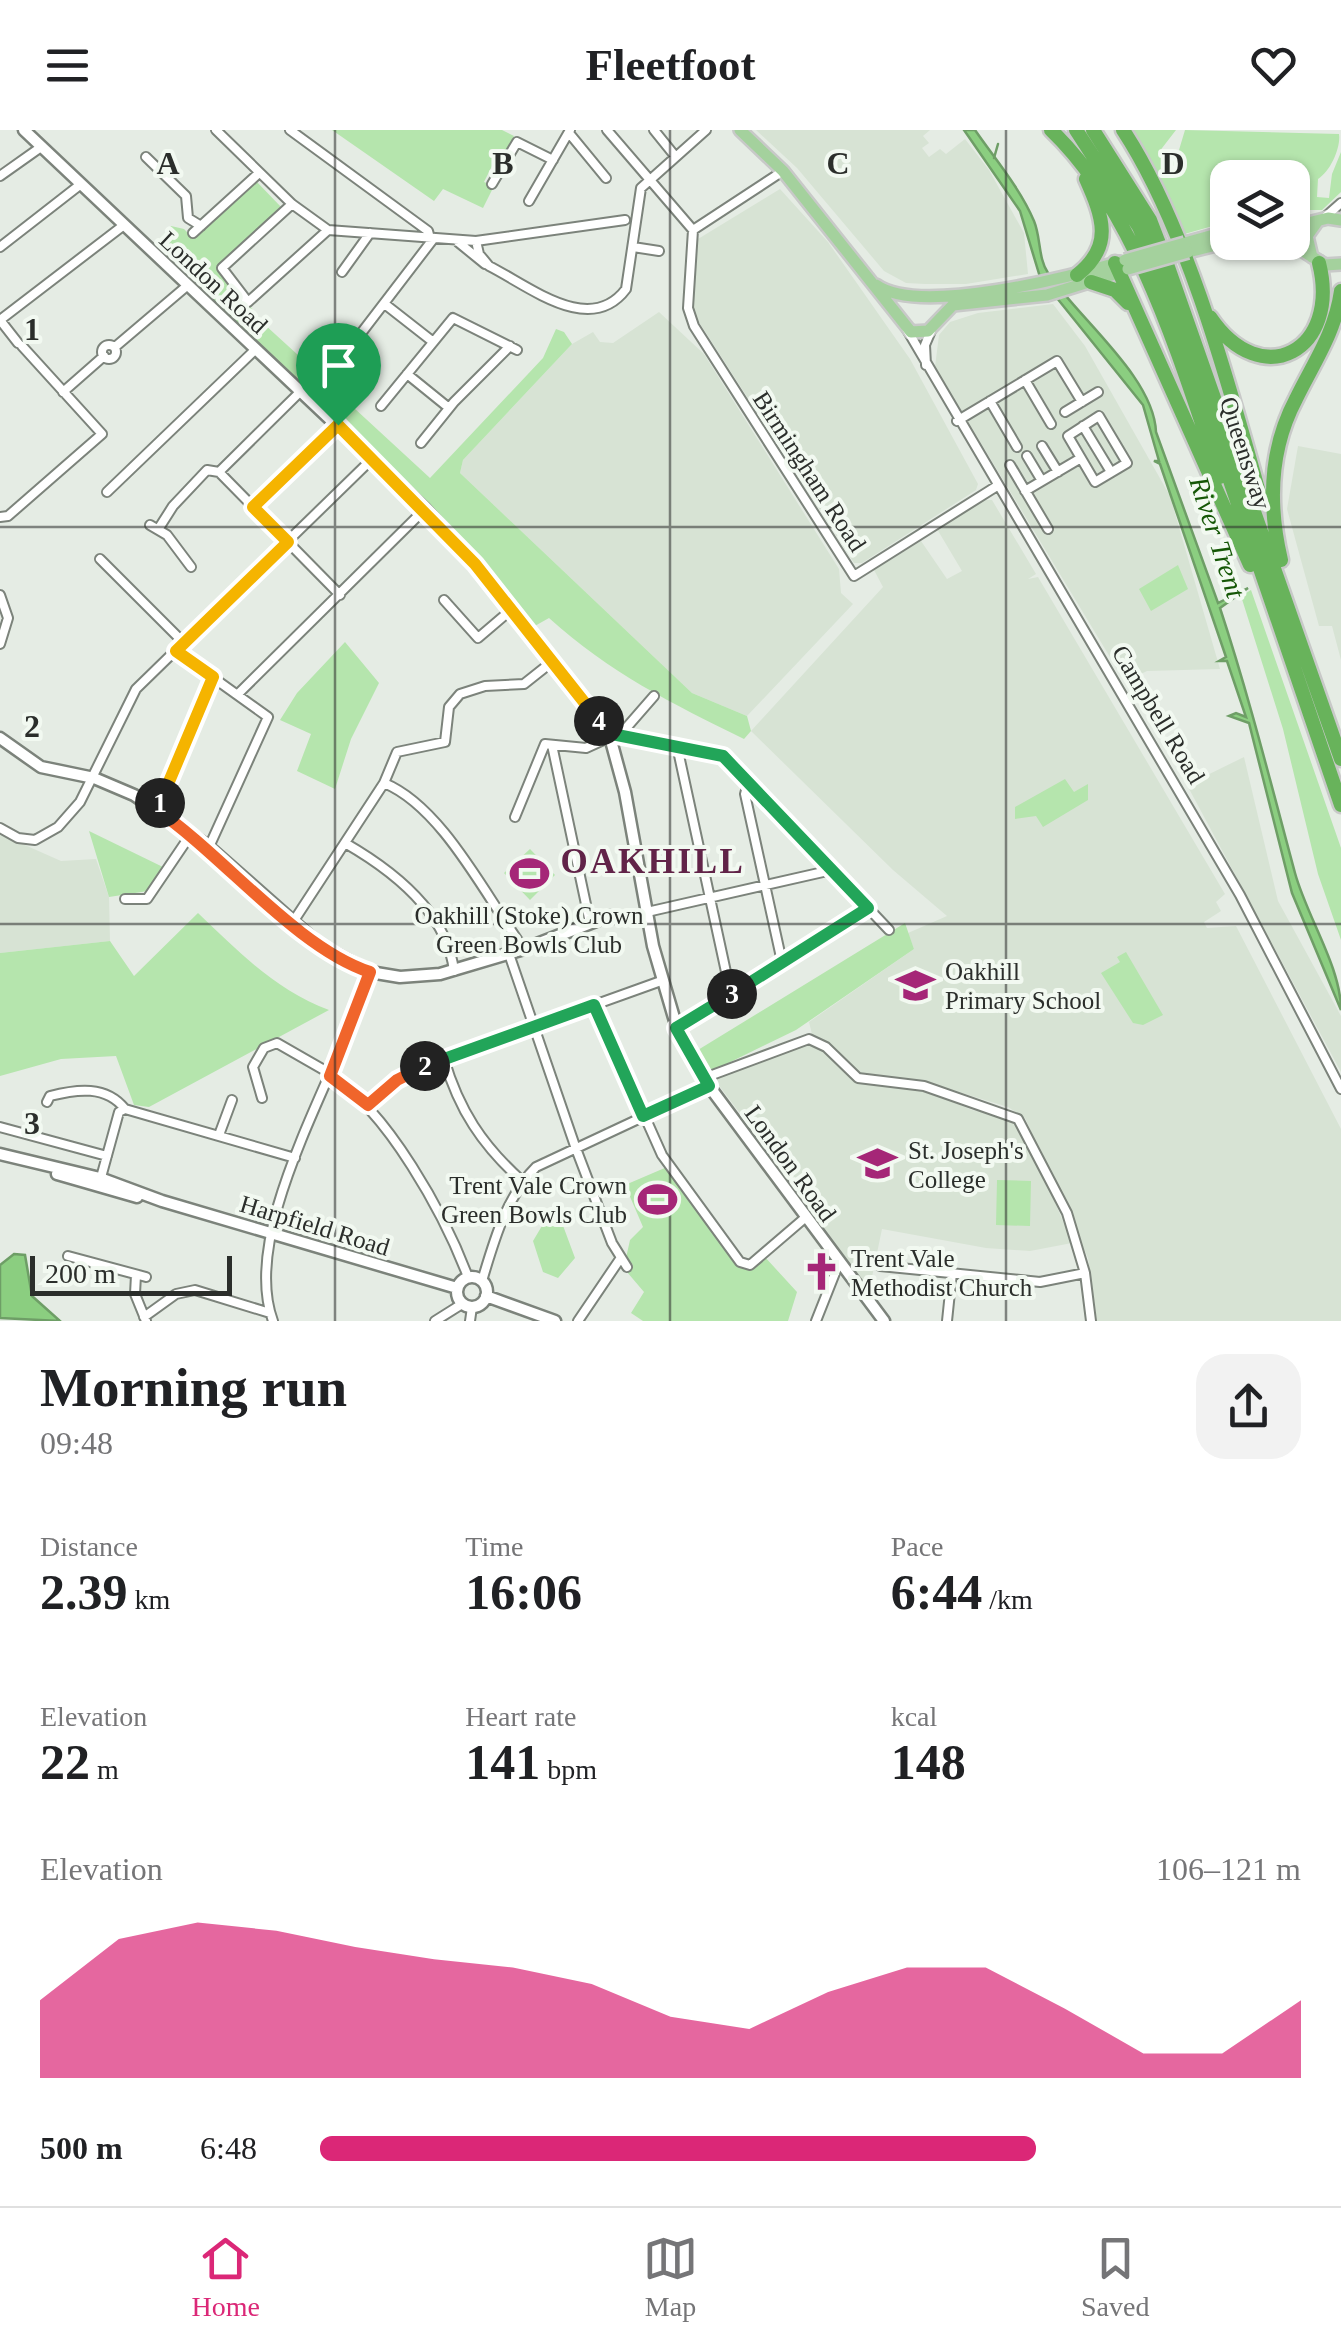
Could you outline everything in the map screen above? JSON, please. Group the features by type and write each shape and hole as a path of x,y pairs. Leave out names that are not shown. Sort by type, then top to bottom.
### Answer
{"highway":[{"path":"1051,130 1092,175 1132,247 1198,413 1249,562"},
{"name":"Queensway","path":"1076,130 1139,227 1159,273 1341,805"},
{"name":"Queensway","path":"1093,130 1150,220 1341,759"},
{"path":"1123,130 1151,181 1198,300 1240,422 1298,634"},
{"path":"1069,150 1104,226 1097,257 1080,280 1115,290 1132,307"},
{"path":"1198,300 1234,344 1257,356 1283,357 1306,345 1321,325 1326,297 1316,260"},
{"path":"1122,266 1132,307 1202,448 1282,634"},
{"path":"1298,634 1273,518 1275,462 1290,410 1334,326 1341,291"}],"main road":[{"name":"London Road","path":"24,130 425,510 512,609 612,735 661,981 676,1028 706,1082 884,1321"},
{"name":"Campbell Road","path":"740,130 783,171 903,324"},
{"path":"1316,260 1308,236 1321,220"},
{"path":"1310,223 1341,220"},
{"path":"917,295 900,306 903,324 918,333 958,304 1044,290 1210,239"},
{"path":"1186,248 1210,245"},
{"path":"1310,256 1341,264"},
{"path":"876,285 917,295 1044,290"},
{"path":"917,295 936,306 936,321"},
{"path":"0,738 41,767 94,778 157,810 209,847 292,923 344,962 370,972 415,977 454,971 609,916 647,916"},
{"name":"Harpfield Road","path":"0,1158 99,1183 457,1288"},
{"path":"486,1296 482,1281 468,1277 457,1288 467,1305 486,1296 555,1321"}],"street":[{"path":"216,130 292,204 328,230 476,241 626,220"},
{"path":"290,130 428,231 432,238"},
{"path":"608,130 647,181 693,230 783,171"},
{"path":"654,130 675,156"},
{"path":"457,241 476,260 577,311 589,311 624,293 640,192 647,181 706,130"},
{"path":"529,201 569,132 606,178"},
{"path":"492,184 517,142 553,160"},
{"path":"0,176 41,147"},
{"path":"146,157 186,196 188,218 201,226"},
{"path":"193,234 260,173"},
{"path":"0,246 81,184"},
{"path":"1321,220 1341,203"},
{"path":"292,204 222,268 248,302 328,230"},
{"path":"0,517 8,516 102,434 0,320 124,225"},
{"name":"Birmingham Road","path":"693,230 688,308 694,326 854,576 997,486"},
{"path":"342,272 370,233"},
{"path":"310,400 386,305 432,238"},
{"path":"476,241 489,266"},
{"path":"632,247 659,251"},
{"path":"63,392 104,356 115,356 115,347 188,285"},
{"path":"386,305 432,341"},
{"path":"381,406 453,318 514,348 449,408 422,443"},
{"path":"928,370 925,346 936,321"},
{"name":"Campbell Road","path":"903,324 1240,895 1341,1089"},
{"path":"107,492 256,349"},
{"path":"957,421 1057,361 1082,402"},
{"path":"407,374 449,408"},
{"path":"1025,380 1051,424"},
{"path":"219,472 300,390"},
{"path":"1066,412 1098,392"},
{"path":"990,401 1018,446"},
{"path":"1099,416 1127,463 1095,482 1068,436 1084,426 1099,416"},
{"path":"253,507 338,425"},
{"path":"1084,426 1111,472"},
{"path":"1042,446 1058,472"},
{"path":"1027,456 1042,481"},
{"path":"0,828 24,840 47,836 68,818 94,778 136,689 372,458"},
{"path":"1026,491 1081,458"},
{"path":"1010,465 1048,529"},
{"path":"192,562 154,526 207,470 219,472 340,595"},
{"path":"238,694 425,510"},
{"path":"100,558 180,647 268,717 209,847"},
{"path":"0,594 8,618 0,644"},
{"path":"444,600 478,638 512,609"},
{"path":"292,923 384,784 397,752 445,742 449,707 460,694 485,686 524,684 552,661"},
{"path":"157,810 213,677"},
{"path":"514,817 529,791 542,746 586,748 612,735 654,696"},
{"path":"612,735 723,756 889,930"},
{"path":"552,745 590,923"},
{"path":"676,746 731,995"},
{"path":"748,783 744,789 782,962"},
{"path":"384,784 411,799 450,842 524,949"},
{"path":"125,899 147,899 191,834"},
{"path":"345,842 398,878 426,908 438,926 454,971"},
{"path":"647,916 832,870"},
{"path":"676,1028 868,908"},
{"path":"509,954 575,1146 623,1263 578,1321"},
{"path":"68,1256 83,1266 141,1276 135,1294 145,1319 176,1294 195,1290 272,1317 266,1272 271,1233 296,1158 370,972"},
{"path":"368,1105 397,1080 444,1059 661,981"},
{"path":"594,1005 662,1155 740,1262 750,1265 806,1217"},
{"path":"482,1281 505,1214 522,1181 536,1167 706,1082 809,1039 826,1047 858,1078 924,1086 1018,1119 1067,1213 1085,1273 1090,1321"},
{"path":"262,1098 253,1076 255,1059 277,1042 331,1075 368,1105 405,1158 468,1277"},
{"path":"444,1059 452,1089 477,1136 522,1181"},
{"path":"47,1102 50,1096 72,1090 115,1096 125,1109 296,1158"},
{"path":"219,1135 232,1100"},
{"path":"99,1183 119,1112 125,1109"},
{"path":"0,1127 106,1156"},
{"path":"816,1321 839,1263"},
{"path":"880,1266 1040,1282 1085,1273"},
{"path":"947,1321 952,1273"},
{"path":"435,1321 467,1305 470,1321"}],"shaded area":[{"path":"332,130 502,130 514,136 504,155 498,154 484,182 494,186 483,208 443,189 434,201"},
{"path":"756,130 930,130 923,136 929,143 922,148 929,157 940,149 946,154 965,139 989,170 1024,233 1028,274 966,284 906,283 884,271 797,168"},
{"path":"964,130 975,130 1022,197 1034,221 1048,273 1113,349 1142,390 1218,603 1248,588 1220,608 1300,890 1336,977 1341,1010 1292,893 1249,723 1229,716 1236,713 1246,717 1227,661 1219,661 1226,657 1160,464 1154,461 1159,461 1143,405 1040,277 1020,211"},
{"path":"1131,130 1176,130 1159,152 1167,158 1179,150 1185,130 1339,134 1334,158 1318,179 1317,197 1329,198 1332,174 1341,152 1341,192 1322,210 1310,210 1310,160 1210,160 1210,227 1181,235"},
{"path":"256,181 282,208 218,265 264,324 321,376 307,391 153,246 171,226 184,229 193,238"},
{"path":"780,189 828,242 910,359 978,484 976,490 862,563 854,563 697,319 693,307 698,239"},
{"path":"1053,304 1085,346 1170,496 1220,669 1147,671 1125,682 935,367 939,335 950,322 978,313"},
{"path":"659,312 704,354 839,569 841,593 853,604 747,716 692,693 460,473 463,460 572,344 593,332 600,342 613,343"},
{"path":"556,329 564,332 572,344 463,460 460,473 692,693 747,716 751,731 744,739 618,671 549,618 533,627 456,533 317,398 328,384 430,478 543,358"},
{"path":"1298,446 1341,454 1341,660 1332,626 1319,626 1287,509"},
{"path":"984,500 992,500 1036,574 1028,579 1038,577 1225,894 1216,902 1221,911 1204,922 1207,928 1236,926 1341,1129 1341,1321 1097,1321 1088,1258 1025,1118 1008,1107 919,1080 861,1076 812,1034 809,1022 914,949 908,933 947,916 893,870 751,731 883,587 874,570 921,541 947,579 962,571 937,529"},
{"path":"1178,565 1188,589 1151,611 1139,589"},
{"path":"1251,590 1341,848 1341,940 1318,874 1283,729 1241,596"},
{"path":"345,642 379,683 351,739 335,789 297,771 311,734 280,720 297,693"},
{"path":"1244,757 1278,901 1341,1016 1341,1072 1187,785"},
{"path":"1065,779 1074,792 1088,784 1088,800 1043,827 1036,816 1015,819 1015,807"},
{"path":"89,831 165,868 148,891 109,897"},
{"path":"0,834 61,861 96,859 109,897 110,941 0,953"},
{"name":"Oakhill (Stoke) Crown Green Bowls Club","path":"530,849 555,875 530,900 504,873"},
{"path":"198,913 275,981 329,1010 149,1107 134,1105 116,1056 61,1059 0,1076 0,953 110,941 134,976"},
{"path":"905,923 914,949 796,1030 712,1071 704,1070 693,1053"},
{"path":"1126,952 1163,1015 1143,1025 1133,1023 1101,973 1120,962 1117,957"},
{"name":"St. Joseph's College","path":"808,1042 824,1050 855,1082 922,1089 972,1110 1007,1117 1021,1128 1037,1159 1072,1243 1030,1251 986,1248 882,1229 872,1277 861,1286 798,1190 714,1079"},
{"path":"667,1167 741,1267 751,1269 764,1256 797,1292 788,1321 643,1321 631,1313 644,1292 627,1272 633,1265 626,1258 630,1240 643,1227 625,1185"},
{"path":"997,1180 1031,1181 1030,1226 996,1225"},
{"path":"555,1204 575,1258 558,1278 543,1272 533,1241"},
{"path":"14,1254 25,1255 32,1296 60,1321 0,1318 0,1265"}],"waterway":[{"path":"994,158 998,144"}],"place":[{"name":"Oakhill (Stoke) Crown Green Bowls Club","path":"529,874"},
{"name":"Oakhill Primary School","path":"915,985"},
{"name":"St. Joseph's College","path":"878,1164"},
{"name":"Trent Vale Crown Green Bowls Club","path":"657,1199"},
{"name":"Trent Vale Methodist Church","path":"821,1272"}],"district":[{"name":"OAKHILL","path":"653,861"}],"route":[{"path":"338,425 475,564 607,733 723,756 868,908 676,1028 709,1086 695,1095 643,1116 594,1005 411,1072 368,1105 330,1076 370,972 344,962 292,923 209,847 157,810 213,677 176,651 288,542 253,507 338,425"}],"water label":[{"name":"River Trent","path":"1218,537"}]}
